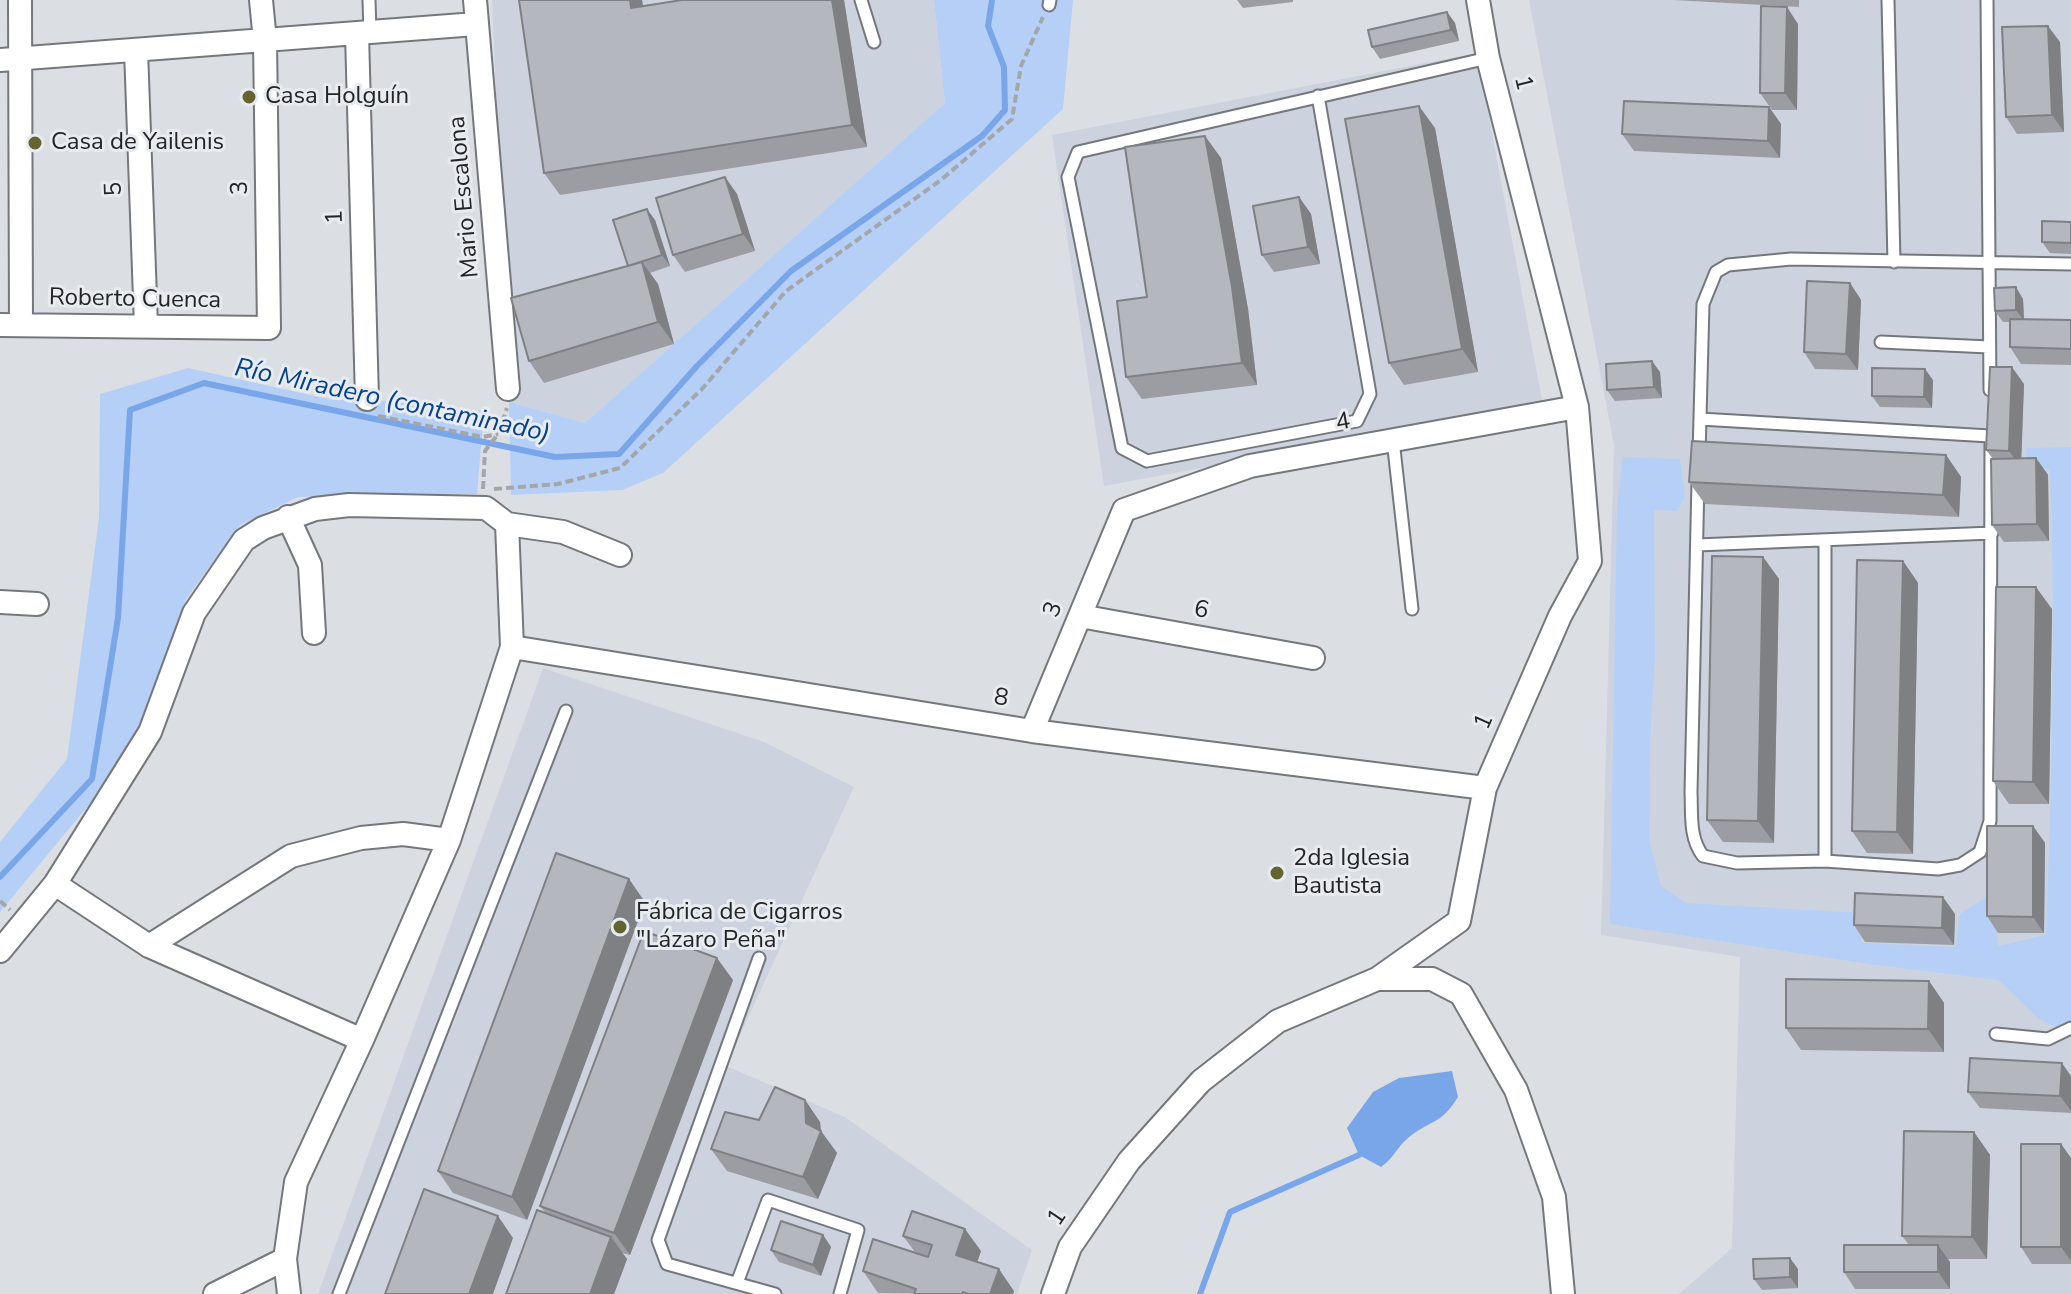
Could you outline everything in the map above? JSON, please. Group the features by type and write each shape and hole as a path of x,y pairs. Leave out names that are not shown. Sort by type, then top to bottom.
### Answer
{"street":[{"path":"11,325 9,60 20,0"},
{"name":"3","path":"261,0 265,41 269,328"},
{"name":"Mario Escalona","path":"475,0 508,389"},
{"name":"1","path":"1053,1294 1070,1247 1129,1161 1201,1081 1278,1021 1377,979 1459,921 1485,788 1560,616 1590,561 1577,407 1488,58 1478,0"},
{"path":"9,60 476,24"},
{"name":"1","path":"363,33 367,399"},
{"name":"5","path":"136,50 146,326"},
{"name":"Roberto Cuenca","path":"11,325 269,328"},
{"name":"4","path":"1124,510 1250,466 1577,407"},
{"path":"0,951 55,884 150,732 194,613 244,540 288,517 315,509 485,499 507,524 512,647 449,840 296,1182 285,1259 289,1294"},
{"name":"3","path":"1032,731 1124,510"},
{"path":"288,517 310,565 314,633"},
{"path":"507,524 563,532 620,555"},
{"path":"0,602 37,604"},
{"name":"6","path":"1080,616 1313,658"},
{"name":"8","path":"512,647 1032,731 1485,788"},
{"path":"149,946 291,856 361,838 403,834 449,840"},
{"path":"55,884 149,946 362,1040"},
{"path":"1377,979 1432,979 1461,994 1516,1090 1554,1197 1563,1294"},
{"path":"215,1294 285,1259"}],"lane":[{"name":"1","path":"363,33 369,0"},
{"path":"861,0 874,42"},
{"path":"1888,0 1894,262"},
{"path":"1987,0 1990,406"},
{"path":"1318,96 1370,394 1357,421 1147,461 1122,448 1068,177 1078,152 1318,96 1488,58"},
{"path":"1990,421 1990,821 1980,852 1960,865 1938,869 1825,861 1737,863 1703,856 1692,829 1691,792 1703,304 1716,272 1728,265 1750,261 1806,259 1987,265 2071,264"},
{"path":"1881,342 1989,347"},
{"path":"1700,419 1990,436"},
{"path":"1393,440 1412,609"},
{"path":"1697,545 1992,533"},
{"path":"1825,542 1825,861"},
{"path":"339,1294 566,711"},
{"path":"759,958 658,1240 667,1264 775,1294"},
{"path":"1996,1034 2048,1039 2071,1028"},
{"path":"737,1283 768,1200 858,1230 840,1294"}],"path":[{"path":"508,389 507,414 498,434 485,451 485,499 620,468 702,389 786,291 941,180 1012,119 1021,66 1050,2"},
{"path":"367,399 368,414 483,437 498,434"}],"shaded area":[{"path":"492,0 934,0 945,103 585,423 509,402"},
{"path":"934,0 1073,0 1063,109 663,473 622,490 511,495 509,402 585,423 945,103"},
{"path":"1529,0 2071,0 2071,1294 1679,1294 1732,1248 1740,957 1601,935 1614,445"},
{"path":"1477,53 1543,405 1104,486 1052,135"},
{"path":"188,368 333,400 367,399 484,411 477,494 298,497 240,525 186,599 126,760 0,912 0,842 67,759 99,518 100,394"},
{"path":"2071,447 2071,1020 2056,1027 2038,1018 1999,980 1869,964 1610,924 1617,508 1623,457 1680,459 1685,497 1677,511 1654,510 1655,655 1649,840 1661,886 1686,903 1861,913 1862,943 1956,947 1960,914 1992,893 1998,946 2046,935 2052,702 2050,469 2025,468 2027,448"},
{"name":"Fábrica de Cigarros \"Lázaro Peña\"","path":"543,668 764,742 854,787 726,1066 845,1117 1032,1250 1017,1294 318,1294"}],"water":[{"path":"1452,1071 1458,1097 1446,1113 1408,1138 1381,1167 1359,1155 1347,1128 1373,1092 1399,1078"}],"building":[{"path":"519,0 630,0 631,8 682,0 832,0 852,125 544,173"},
{"path":"1761,6 1787,7 1785,93 1760,93"},
{"path":"1447,12 1451,30 1372,47 1368,30"},
{"path":"2048,26 2052,115 2006,117 2002,27"},
{"path":"1624,101 1769,107 1768,141 1622,134"},
{"path":"1419,106 1462,349 1389,363 1345,119"},
{"path":"1205,136 1242,363 1126,377 1117,301 1147,297 1125,147"},
{"path":"725,177 743,234 673,255 656,198"},
{"path":"1299,197 1308,247 1262,255 1253,206"},
{"path":"647,209 662,255 628,266 613,220"},
{"path":"2042,221 2071,222 2071,243 2042,242"},
{"path":"642,262 658,322 529,361 511,298"},
{"path":"1807,281 1850,283 1846,354 1804,352"},
{"path":"2016,287 2016,310 1995,311 1994,288"},
{"path":"2010,319 2071,320 2071,349 2010,347"},
{"path":"1652,361 1654,387 1607,390 1606,364"},
{"path":"1990,367 2012,367 2009,451 1986,450"},
{"path":"1872,368 1925,369 1924,397 1872,396"},
{"path":"1692,441 1946,455 1943,495 1689,482"},
{"path":"2036,458 2037,524 1992,525 1991,459"},
{"path":"1712,556 1763,557 1758,821 1707,820"},
{"path":"1857,560 1903,561 1897,832 1852,831"},
{"path":"1996,587 2036,587 2033,782 1993,781"},
{"path":"1987,826 2033,826 2033,917 1987,916"},
{"path":"556,853 629,879 512,1197 438,1171"},
{"path":"1855,893 1943,897 1942,928 1854,925"},
{"path":"644,931 717,958 614,1233 540,1206"},
{"path":"1786,979 1929,981 1928,1029 1786,1028"},
{"path":"1970,1058 2062,1063 2060,1096 1968,1092"},
{"path":"775,1087 805,1100 806,1123 821,1131 803,1177 711,1149 725,1112 759,1120"},
{"path":"1904,1131 1974,1132 1972,1237 1902,1236"},
{"path":"2021,1144 2061,1144 2061,1247 2021,1247"},
{"path":"424,1189 498,1216 469,1294 385,1294"},
{"path":"537,1210 611,1237 590,1294 506,1294"},
{"path":"912,1211 965,1229 956,1255 999,1269 990,1294 914,1294 916,1289 863,1271 873,1239 928,1257 932,1245 903,1236"},
{"path":"781,1221 823,1235 813,1265 771,1250"},
{"path":"1844,1245 1938,1245 1938,1272 1844,1272"},
{"path":"1790,1258 1790,1277 1754,1279 1753,1259"}],"waterway":[{"name":"Río Miradero (contaminado)","path":"0,877 92,779 118,618 130,410 204,383 555,457 619,454 697,366 791,271 982,136 1005,110 1004,67 988,26 992,0"},
{"path":"1200,1294 1230,1212 1359,1155"}],"place":[{"name":"Casa Holguín","path":"249,97"},
{"name":"Casa de Yailenis","path":"35,143"},
{"name":"2da Iglesia Bautista","path":"1277,873"},
{"name":"Fábrica de Cigarros \"Lázaro Peña\"","path":"620,927"}]}
